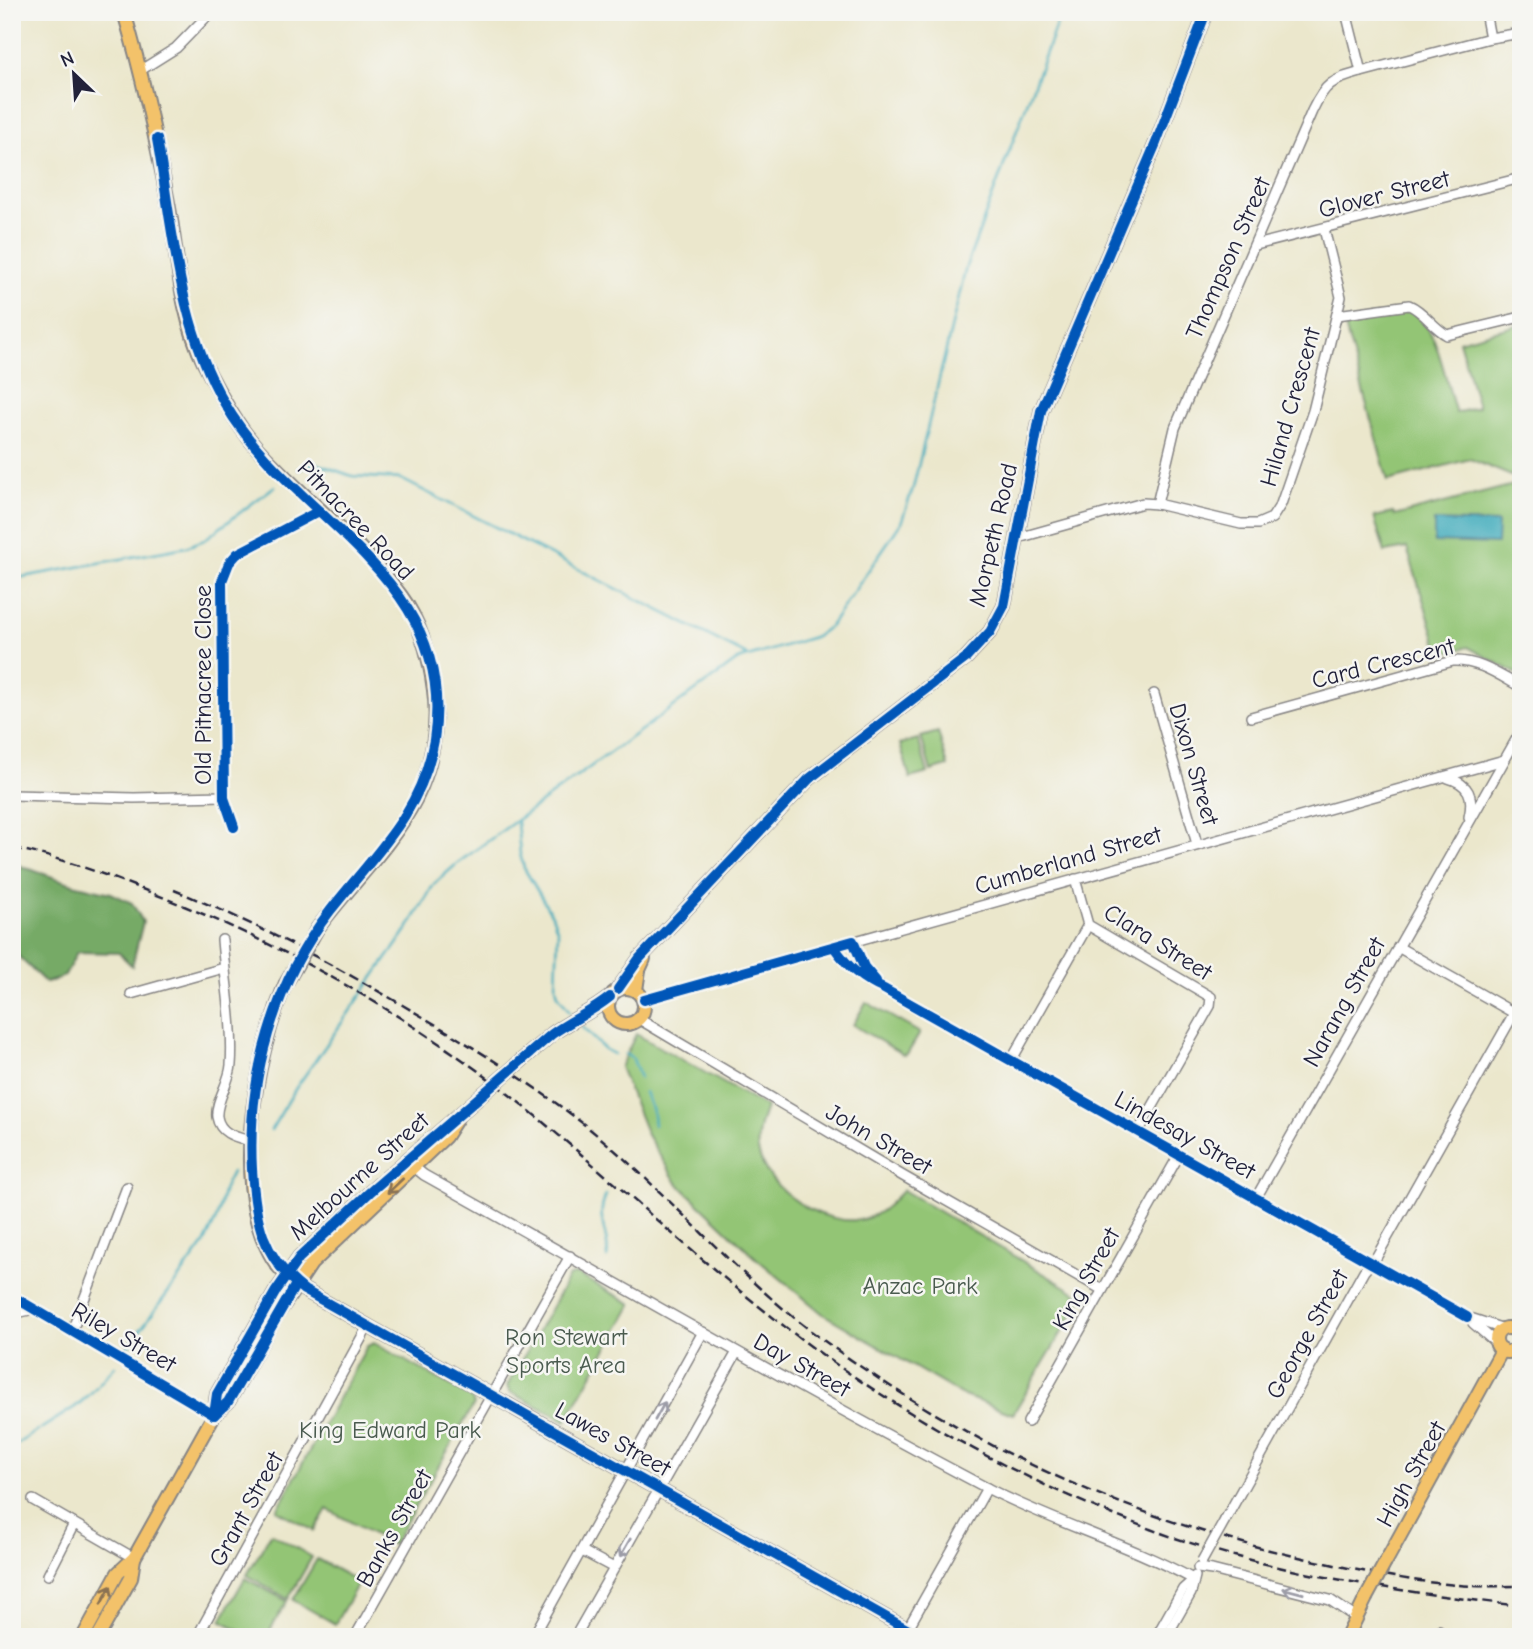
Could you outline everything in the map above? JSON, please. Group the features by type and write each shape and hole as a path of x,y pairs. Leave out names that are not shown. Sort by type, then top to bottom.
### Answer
{"highway":[{"path":"12,1631 22,1637"}],"main road":[{"name":"Pitnacree Road","path":"124,12 157,139 189,321 202,360 225,405 257,447 379,569 403,598 420,631 431,666 436,704 434,739 427,770 416,798 397,831 317,929 285,985 253,1097 250,1141 257,1217 270,1253 291,1279"},
{"name":"Morpeth Road","path":"614,993 649,949 809,779 966,658 990,632 1004,606 1041,411 1156,143 1206,12"},
{"name":"Morpeth Road","path":"640,995 639,970 649,949"},
{"path":"584,1016 600,1017 616,1022 628,1024 639,1019 644,1011 640,995 627,988 614,993 608,1009 616,1022"},
{"name":"Melbourne Street","path":"83,1637 118,1573 134,1558 214,1415 217,1394 291,1279 299,1258 329,1228 410,1164 439,1131 552,1034 584,1016 614,993"},
{"name":"Lawes Street","path":"291,1279 368,1326 659,1489 905,1633 921,1637"},
{"path":"1513,1325 1519,1336 1520,1346 1513,1351 1499,1347 1497,1334 1513,1325"},
{"name":"High Street","path":"1347,1637 1355,1617 1499,1347"},
{"name":"Melbourne Street","path":"98,1637 131,1578 134,1558"},
{"name":"High Street","path":"1339,1637 1355,1617"}],"street":[{"path":"141,70 176,48 211,12"},
{"path":"1346,12 1360,72"},
{"path":"1485,12 1490,38"},
{"name":"Thompson Street","path":"1157,504 1175,428 1322,91 1340,77 1490,38 1521,33"},
{"name":"Glover Street","path":"1256,245 1521,178"},
{"name":"Hiland Crescent","path":"1157,504 1241,524 1258,524 1272,518 1281,504 1297,465 1313,411 1340,297 1324,229"},
{"path":"1337,315 1409,304 1419,309 1438,330 1447,335 1521,317"},
{"path":"1018,538 1143,503 1157,504"},
{"name":"Old Pitnacree Close","path":"234,827 224,796 222,581 237,555 319,511"},
{"name":"Card Crescent","path":"1251,717 1454,661 1481,665 1521,687"},
{"name":"Dixon Street","path":"1154,694 1196,844"},
{"name":"Narang Street","path":"1256,1198 1521,731"},
{"name":"Cumberland Street","path":"640,995 834,947 1504,760"},
{"name":"Narang Street","path":"1447,777 1461,783 1470,794 1472,804 1467,826"},
{"path":"12,795 134,798 224,796"},
{"name":"Clara Street","path":"1075,879 1088,925 1211,997 1210,1006 1138,1132"},
{"path":"1012,1061 1088,925"},
{"path":"222,940 232,1062 217,1116 223,1129 232,1136 250,1141"},
{"name":"Lindesay Street","path":"853,941 864,967 884,989"},
{"name":"Lindesay Street","path":"834,947 856,974 1466,1317 1499,1347"},
{"path":"1398,947 1517,1015"},
{"path":"131,994 224,968"},
{"name":"George Street","path":"1166,1637 1191,1593 1193,1579 1200,1564 1364,1271 1377,1256 1517,1015 1521,1001"},
{"name":"John Street","path":"639,1019 903,1176 1101,1289"},
{"name":"King Street","path":"1028,1422 1179,1155"},
{"name":"Day Street","path":"410,1164 424,1175 737,1352 987,1488 1144,1555 1193,1579"},
{"path":"72,1331 127,1187"},
{"name":"Banks Street","path":"355,1637 570,1256"},
{"name":"Riley Street","path":"12,1296 214,1415"},
{"path":"12,1314 34,1309"},
{"name":"Lindesay Street","path":"1466,1317 1513,1325"},
{"name":"Grant Street","path":"197,1637 368,1326"},
{"path":"533,1637 703,1332"},
{"path":"575,1637 737,1352"},
{"path":"905,1633 987,1488"},
{"path":"33,1500 134,1558"},
{"path":"48,1575 74,1524"},
{"path":"582,1551 614,1568"},
{"path":"1200,1564 1212,1570 1330,1600 1355,1617"},
{"name":"George Street","path":"1156,1637 1183,1589 1193,1579"}],"green space":[{"path":"1405,309 1416,314 1433,337 1456,413 1478,407 1459,341 1521,324 1521,480 1470,459 1388,481 1344,323"},
{"path":"1521,483 1521,676 1468,647 1440,654 1407,548 1385,552 1374,517 1393,513 1394,516"},
{"path":"938,732 948,766 931,771 921,737"},
{"path":"918,739 928,773 910,778 900,744"},
{"path":"12,863 73,884 111,893 132,903 143,922 132,966 119,953 77,952 65,976 46,983 18,956 12,929"},
{"path":"866,1002 920,1033 908,1053 904,1055 853,1025"},
{"name":"Anzac Park","path":"636,1034 766,1107 758,1139 763,1165 784,1192 799,1203 832,1218 864,1219 880,1211 903,1190 1083,1297 1013,1414 964,1396 823,1314 757,1259 677,1183 647,1135 620,1067"},
{"name":"Ron Stewart Sports Area","path":"577,1274 632,1304 566,1421 510,1392 507,1386 569,1276"},
{"name":"King Edward Park","path":"374,1343 471,1397 474,1405 393,1545 327,1509 314,1531 277,1510 367,1346"},
{"path":"271,1533 312,1557 288,1599 247,1575"},
{"path":"317,1559 359,1582 335,1624 293,1600"},
{"path":"245,1578 287,1601 266,1637 252,1637 221,1620"}],"water":[{"path":"1434,521 1498,523 1497,544 1434,542"}],"waterway":[{"path":"271,1130 296,1088 409,927 434,884 459,862 738,660 817,636 831,625 901,523 913,488 966,267 1061,12"},
{"path":"299,469 315,463 352,476 401,479 747,655"},
{"path":"12,579 186,547 204,540 275,486"},
{"path":"517,822 524,868 552,915 558,932 556,986 558,995 570,1012"},
{"path":"582,1027 604,1049 614,1054"},
{"path":"625,1054 633,1059 640,1078"},
{"path":"645,1092 654,1125"},
{"path":"124,1352 204,1244 217,1217 224,1188 232,1172"},
{"path":"606,1195 602,1220 608,1249 607,1258"},
{"path":"12,1447 75,1407 115,1366"}],"railway":[{"path":"12,848 83,867 200,913 293,957 384,1008 427,1035 511,1096 794,1334 874,1390 988,1457 1109,1513 1150,1529 1240,1557 1380,1587 1521,1606"},
{"path":"174,890 270,933 332,965 423,1017 530,1085 571,1114 620,1155 729,1260 815,1334 873,1375 993,1446 1055,1476 1119,1502 1185,1526 1252,1545 1407,1579 1467,1586 1521,1586"}],"cycle path":[{"path":"618,989 639,959 809,779 966,658 990,632 1004,606 1041,411 1156,143 1206,12"},
{"path":"157,139 179,275 197,341 209,373 225,404 255,446 364,555 397,593 421,635 435,683 434,740 419,790 394,832 310,939 293,969 268,1033 254,1101 252,1169 255,1205 263,1237 270,1251 304,1290 921,1637"},
{"path":"234,827 224,798 222,581 229,563 237,554 319,511"},
{"path":"644,1000 853,941 864,967 876,981"},
{"path":"834,947 850,966 868,981 1467,1317"},
{"path":"214,1415 217,1394 276,1291 299,1258 370,1192 552,1034 610,997"},
{"path":"214,1415 228,1402 296,1284"},
{"path":"12,1296 214,1415"}]}
